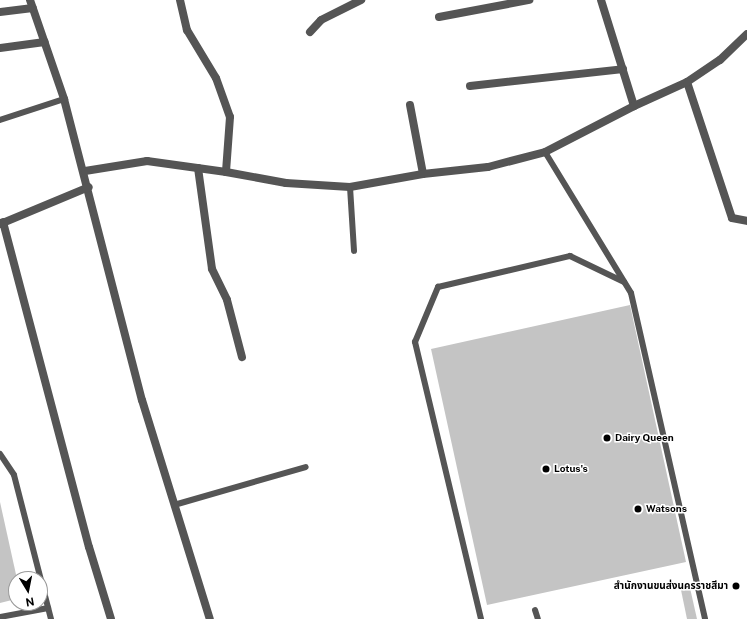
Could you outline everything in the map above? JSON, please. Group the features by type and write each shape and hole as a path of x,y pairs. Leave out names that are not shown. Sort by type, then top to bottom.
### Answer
{"street":[{"path":"30,0 64,99 85,171 142,400 210,619"},
{"path":"180,0 187,30 216,78 230,117 226,172"},
{"path":"310,32 321,20 361,0"},
{"path":"438,17 529,0"},
{"path":"601,0 634,106"},
{"path":"0,12 33,8"},
{"path":"85,171 147,161 226,172 286,183 350,187 423,174 488,168 545,152 634,106 687,82 720,60 747,34"},
{"path":"0,48 45,42"},
{"path":"470,86 623,69"},
{"path":"687,82 732,218 747,221"},
{"path":"410,105 423,174"},
{"path":"198,168 212,269 230,310 242,357"},
{"path":"89,187 2,223 89,547 112,619"}],"lane":[{"path":"0,120 64,99"},
{"path":"545,152 631,293 705,619"},
{"path":"350,187 354,251"},
{"path":"481,619 415,342 438,287 570,256 624,282"},
{"path":"0,454 14,475 39,571"},
{"path":"174,505 306,468"},
{"path":"48,608 51,619"},
{"path":"535,610 538,619"},
{"path":"0,617 32,611"}],"building":[{"path":"630,305 686,562 487,605 431,349"},
{"path":"0,502 15,571 8,571 8,601 0,603"},
{"path":"690,588 697,619 687,619 681,590"}],"place":[{"name":"Dairy Queen","path":"607,438"},
{"name":"Lotus's","path":"546,469"},
{"name":"Watsons","path":"638,509"},
{"name":"สำนักงานขนส่งนครราชสีมา","path":"736,586"}]}
